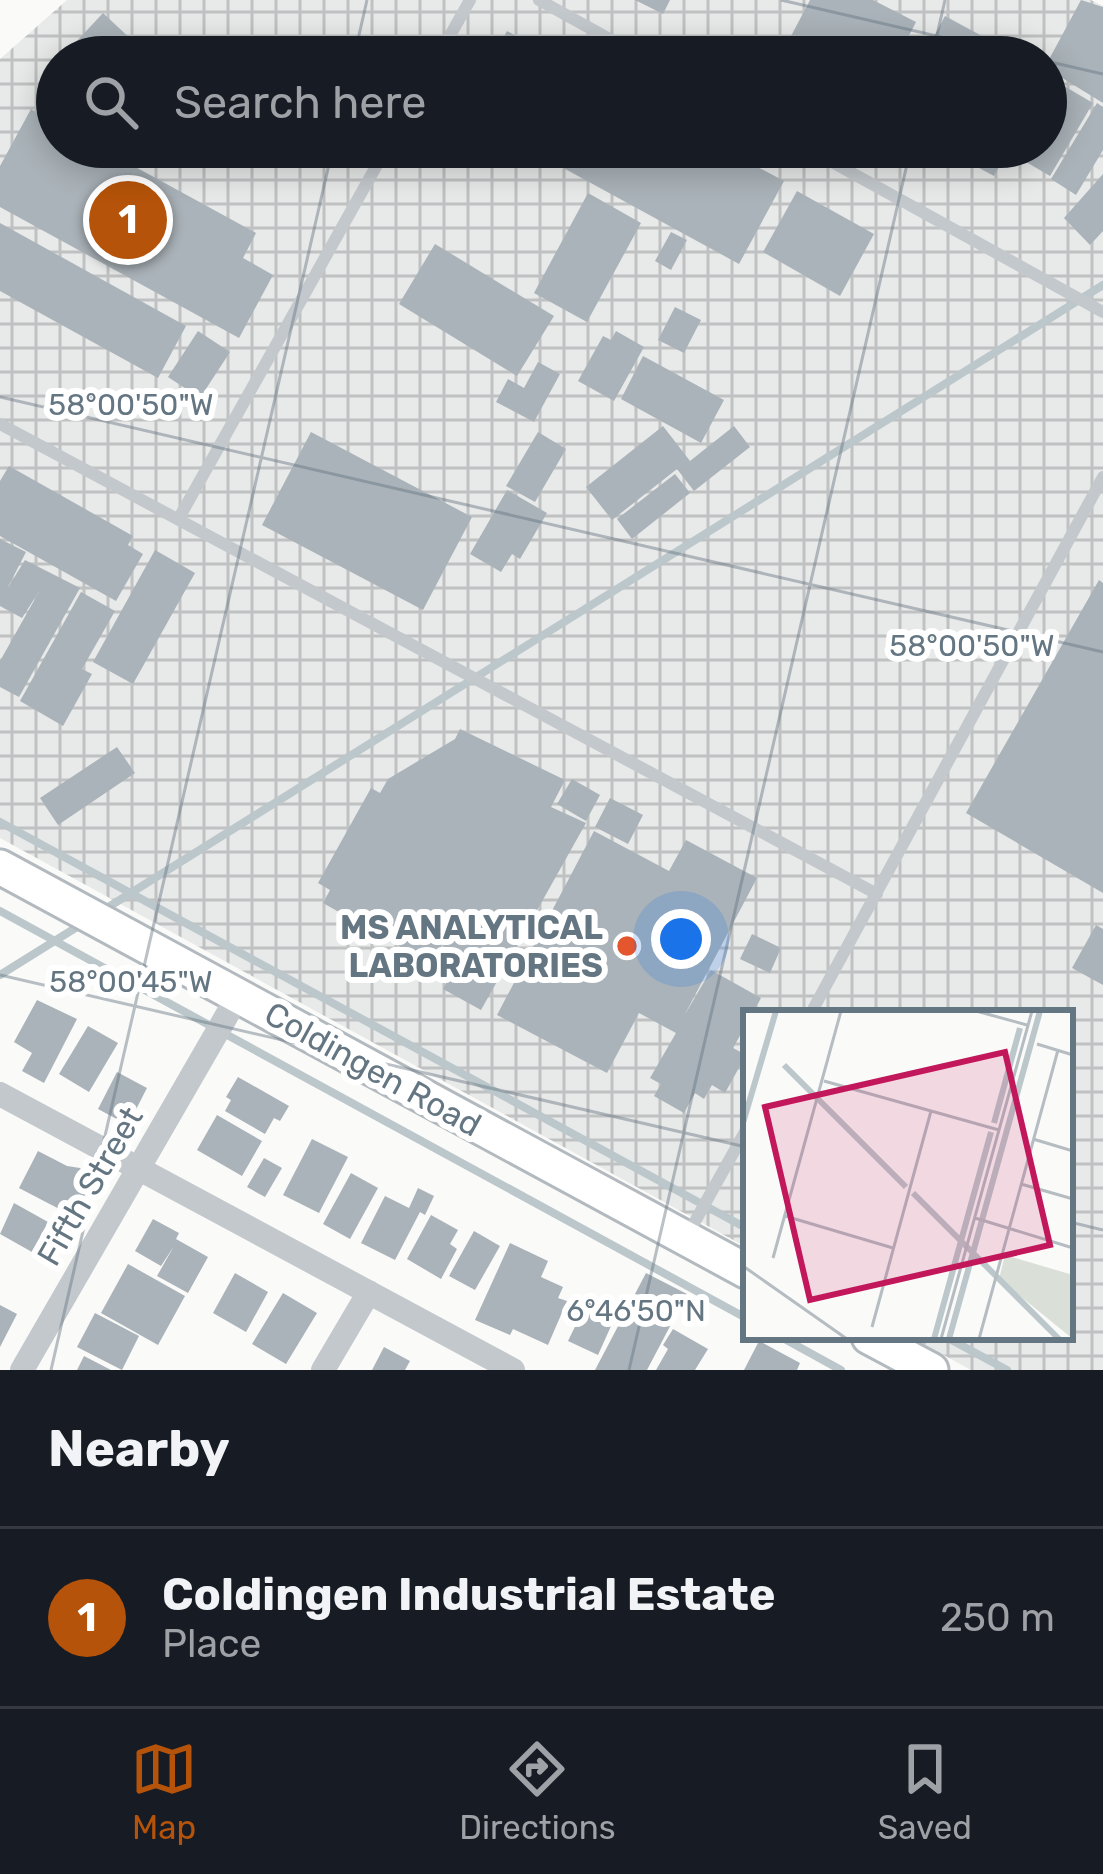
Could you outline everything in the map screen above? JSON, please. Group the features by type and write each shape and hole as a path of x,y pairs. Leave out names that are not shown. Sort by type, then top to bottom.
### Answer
{"street":[{"name":"Coldingen Road","path":"0,867 226,1015 743,1269"},
{"name":"Fifth Street","path":"22,1370 226,1015"},
{"path":"0,1094 513,1370"},
{"path":"323,1370 369,1292"},
{"path":"875,1340 931,1370"}],"lane":[{"path":"450,36 470,0"},
{"path":"539,0 604,36"},
{"path":"179,518 376,168"},
{"path":"843,168 1103,312"},
{"path":"0,424 877,894"},
{"path":"813,1010 1103,476"},
{"path":"686,1239 743,1135"}],"shaded area":[{"path":"67,0 1091,0 1103,6 1103,1370 971,1370 916,1340 1073,1340 1073,1010 743,1010 743,1245 0,838 0,59"}],"building":[{"path":"635,0 670,0 663,14"},
{"path":"810,0 873,0 916,22 909,36 791,36"},
{"path":"1081,0 1103,7 1103,103 1067,81 1067,36 1062,36"},
{"path":"103,13 128,36 82,36"},
{"path":"945,16 982,36 934,36"},
{"path":"1067,88 1093,103 1067,147"},
{"path":"1097,103 1103,107 1103,150 1076,195 1051,179 1058,168 1067,168 1067,153"},
{"path":"31,109 36,112 36,168 137,168 256,233 243,258 273,275 239,338 0,207 0,166"},
{"path":"563,168 760,168 784,181 739,264"},
{"path":"1103,174 1103,231 1090,245 1064,218"},
{"path":"797,191 874,234 840,296 763,252"},
{"path":"588,193 641,223 587,322 534,293"},
{"path":"0,223 186,326 158,378 0,291"},
{"path":"671,232 687,240 671,270 655,261"},
{"path":"435,244 554,316 517,376 399,304"},
{"path":"675,307 701,320 684,353 658,340"},
{"path":"198,331 230,352 200,398 168,377"},
{"path":"616,331 644,347 614,401 578,381 603,336 611,340"},
{"path":"643,356 724,400 701,443 621,399"},
{"path":"538,362 560,374 534,422 496,402 508,379 524,388"},
{"path":"663,426 690,461 734,426 750,447 694,491 677,469 612,520 586,487"},
{"path":"311,432 472,517 423,610 262,525"},
{"path":"538,432 566,449 535,502 506,486"},
{"path":"9,466 133,536 128,545 143,554 116,601 0,536 0,481"},
{"path":"675,474 690,493 632,539 617,519"},
{"path":"507,490 547,513 520,559 512,554 501,572 470,554"},
{"path":"0,539 26,552 7,589 25,560 80,588 19,697 0,687 0,661 40,590 22,618 0,606"},
{"path":"155,550 195,573 133,684 93,662"},
{"path":"1099,580 1103,583 1103,893 966,813"},
{"path":"81,592 115,611 82,669 92,674 63,726 20,701"},
{"path":"460,729 565,780 551,807 586,823 481,1010 443,989 461,956 442,945 431,964 323,903 330,890 318,883 371,788 380,793 388,779 455,739"},
{"path":"117,747 135,773 58,825 40,798"},
{"path":"572,779 600,795 586,821 557,804"},
{"path":"610,798 643,815 628,844 595,827"},
{"name":"MS ANALYTICAL LABORATORIES","path":"594,831 669,871 686,840 757,878 684,1016 711,970 761,998 755,1010 743,1010 743,1030 733,1048 743,1053 743,1060 725,1093 712,1085 704,1099 695,1093 684,1113 654,1096 661,1084 650,1078 676,1033 639,1013 607,1073 497,1015"},
{"path":"1096,925 1103,929 1103,985 1072,968"},
{"path":"752,934 781,948 770,973 740,959"},
{"path":"37,1000 77,1019 44,1083 22,1071 32,1053 14,1042"},
{"path":"88,1026 118,1043 89,1092 59,1074"},
{"path":"117,1072 147,1088 128,1125 98,1109"},
{"path":"238,1077 289,1106 265,1134 225,1111 231,1100 226,1097"},
{"path":"217,1115 262,1141 242,1176 197,1150"},
{"path":"312,1139 348,1157 319,1213 283,1195"},
{"path":"38,1151 86,1175 87,1191 80,1205 72,1201 65,1212 19,1188"},
{"path":"264,1158 282,1168 265,1197 247,1187"},
{"path":"351,1173 378,1188 350,1239 323,1224"},
{"path":"418,1188 434,1196 425,1215 420,1212 395,1260 361,1243 385,1196 409,1208"},
{"path":"14,1203 48,1222 32,1252 0,1234"},
{"path":"431,1215 458,1230 450,1244 457,1249 441,1279 407,1259"},
{"path":"153,1219 208,1257 188,1293 157,1276 174,1246 161,1266 135,1251"},
{"path":"474,1231 500,1246 475,1290 449,1276"},
{"path":"510,1243 548,1261 541,1277 563,1287 558,1298 567,1301 548,1345 513,1329 510,1335 475,1320"},
{"path":"128,1264 185,1296 158,1345 101,1313"},
{"path":"235,1273 268,1292 246,1332 213,1313"},
{"path":"646,1273 687,1294 647,1370 595,1370"},
{"path":"283,1293 317,1313 286,1364 252,1344"},
{"path":"587,1302 616,1315 598,1355 568,1341"},
{"path":"0,1305 17,1314 0,1347"},
{"path":"95,1313 139,1336 122,1370 77,1347"},
{"path":"673,1329 708,1349 695,1370 656,1370"},
{"path":"759,1341 800,1363 797,1370 744,1370"},
{"path":"384,1347 410,1361 405,1370 372,1370"},
{"path":"84,1356 111,1370 77,1370"}],"waterway":[{"path":"102,911 1103,285"},
{"path":"0,822 743,1226"},
{"path":"0,911 743,1316"},
{"path":"0,975 85,922"},
{"path":"786,1340 841,1370"},
{"path":"952,1340 1007,1370"}],"place":[{"name":"Coldingen Industrial Estate","path":"128,220"},
{"name":"MS ANALYTICAL LABORATORIES","path":"627,946"}]}
